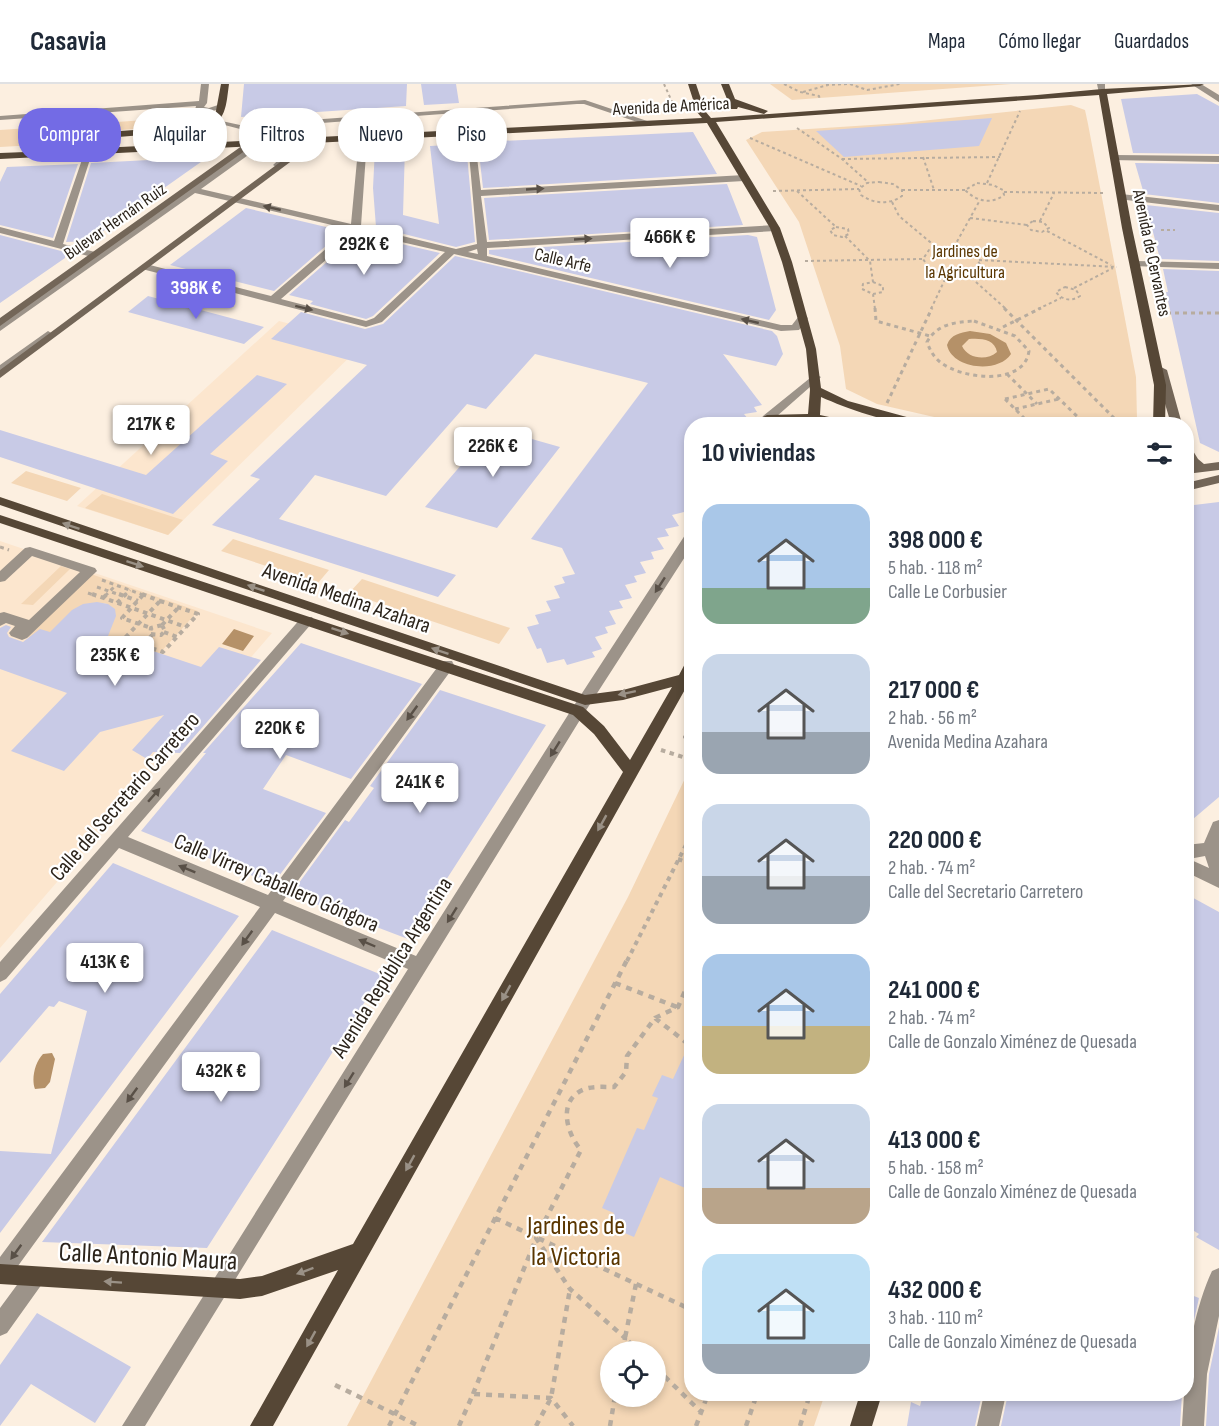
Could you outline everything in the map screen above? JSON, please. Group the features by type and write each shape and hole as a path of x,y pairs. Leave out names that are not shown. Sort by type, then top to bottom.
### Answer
{"main road":[{"path":"221,106 225,84"},
{"path":"692,84 701,112 710,120 723,139 775,228 812,349 816,390 813,417"},
{"path":"725,84 739,118"},
{"name":"Avenida de América","path":"731,100 748,108 768,111 1101,87 1200,84"},
{"name":"Avenida de América","path":"507,131 652,124 1019,99 1101,87"},
{"name":"Avenida de Cervantes","path":"1101,87 1120,195 1152,339 1160,385 1160,417"},
{"name":"Avenida de América","path":"121,151 239,145"},
{"name":"Avenida de América","path":"1,158 18,156"},
{"path":"816,390 844,404 894,417"},
{"name":"Avenida Medina Azahara","path":"0,501 581,705 631,772"},
{"name":"Avenida Medina Azahara","path":"0,519 447,665 581,705 683,679"},
{"path":"261,1426 683,679"},
{"name":"Calle Antonio Maura","path":"0,1274 218,1289 262,1286 360,1252"},
{"path":"861,1426 869,1401"}],"street":[{"path":"1195,84 1219,99"},
{"path":"0,328 191,189 249,150 288,148 293,152 146,267 0,375"},
{"name":"Bulevar Hernán Ruiz","path":"0,323 239,153"},
{"path":"1114,158 1219,159"},
{"path":"58,245 85,162"},
{"path":"0,370 285,162"},
{"path":"273,300 356,228 361,162"},
{"path":"473,162 483,258"},
{"path":"477,193 744,178"},
{"name":"Calle Arfe","path":"191,189 781,328 795,328 803,318"},
{"path":"1120,195 1219,208"},
{"path":"146,267 360,323 370,323 378,320 452,251 470,250 483,245 775,228"},
{"path":"1,231 95,255"},
{"path":"1136,264 1219,266"},
{"path":"1152,339 1175,417"},
{"path":"769,417 814,377"},
{"path":"1194,462 1203,469"},
{"path":"1194,470 1219,466"},
{"path":"1194,485 1219,479"},
{"name":"Avenida República Argentina","path":"133,1426 421,966 581,705 684,548"},
{"path":"0,578 30,551 90,571 90,580 72,588 22,635 15,633 25,624 4,617 0,621"},
{"name":"Calle del Secretario Carretero","path":"0,974 307,620"},
{"path":"0,1274 447,665"},
{"path":"1219,826 1210,847 1219,875"},
{"name":"Calle Virrey Caballero Góngora","path":"115,839 421,966"},
{"path":"1194,852 1210,847"},
{"path":"1194,868 1219,881"},
{"path":"0,1326 35,1277"},
{"path":"1193,1426 1196,1374 1219,1278"},
{"path":"988,1426 993,1401"}],"lane":[{"path":"205,84 202,104 198,108 206,110 221,106"},
{"path":"227,125 240,127 577,102 585,102 652,124"},
{"path":"0,118 202,104"},
{"path":"180,105 186,108"}],"path":[{"path":"664,84 671,99 678,99"},
{"path":"784,84 800,92 819,96 820,102"},
{"path":"823,84 828,85"},
{"path":"800,92 828,85 850,84 855,88 866,90 900,84"},
{"path":"987,183 1022,107 1019,99"},
{"path":"793,125 842,159 870,183"},
{"path":"750,138 860,188"},
{"path":"923,157 934,190"},
{"path":"842,159 1000,157"},
{"path":"773,191 860,188 870,183 888,183 902,190 965,190 973,184 987,183 1004,192 1120,195"},
{"path":"860,188 862,196 870,200 892,202 902,196 902,190"},
{"path":"796,190 836,227 850,231 845,236"},
{"path":"965,190 969,196 980,200 1000,199 1004,192"},
{"path":"1040,221 1054,193"},
{"path":"954,247 980,200"},
{"path":"892,202 899,216 936,248"},
{"path":"969,218 1027,225 1035,231 1047,231 1116,267"},
{"path":"1027,225 1030,222 1040,221 1049,227 1047,231"},
{"path":"836,227 831,229 831,233 845,236 870,261 873,282"},
{"path":"1161,230 1175,230"},
{"path":"923,259 929,250 954,247 970,252 979,260 1116,267"},
{"path":"805,261 923,259"},
{"path":"923,259 930,268 947,274 967,274 978,269 979,260"},
{"path":"1061,298 1056,292 1058,289 1074,289 1116,267"},
{"path":"882,414 947,274"},
{"path":"967,274 1017,320 1113,417"},
{"path":"866,283 880,284 884,290 873,294 866,293 861,287 866,283"},
{"path":"1002,328 1061,298 1073,300 1079,298 1080,294 1074,289"},
{"path":"873,294 876,321 930,336"},
{"path":"1146,313 1219,313"},
{"path":"959,322 988,324 1002,328 1015,334 1024,343 1028,352 1026,361 1019,369 1007,374 980,376 948,367 933,357 928,350 927,342 936,329 959,322"},
{"path":"1007,374 1037,404"},
{"path":"1023,417 1005,399 1049,389 1077,417"},
{"path":"1015,409 1059,399"},
{"path":"90,580 116,585 198,614 163,652 124,639 160,601"},
{"path":"90,580 110,591 138,601"},
{"path":"103,598 116,585"},
{"path":"72,588 186,627"},
{"path":"117,603 130,591"},
{"path":"143,595 122,618 151,628 162,625 179,608"},
{"path":"162,625 165,628 164,633"},
{"path":"151,628 149,632 152,635"},
{"path":"143,645 152,635 164,633 177,637"},
{"path":"646,745 684,757"},
{"path":"388,1426 684,848"},
{"path":"678,859 684,861"},
{"path":"615,983 678,1007"},
{"path":"459,1426 536,1238 581,1150 570,1136 566,1110 578,1092 588,1088 614,1087 626,1072 627,1056 655,1018 678,1007 684,993"},
{"path":"655,1018 684,1041"},
{"path":"495,1218 684,1306"},
{"path":"536,1238 570,1289 628,1341"},
{"path":"625,1341 636,1284"},
{"path":"536,1426 551,1398 570,1289"},
{"path":"666,1378 684,1395"},
{"path":"335,1385 419,1426"},
{"path":"473,1394 551,1398 573,1426"},
{"path":"690,1401 701,1412"},
{"path":"696,1426 705,1401"},
{"path":"746,1426 755,1401"},
{"path":"800,1426 808,1401"},
{"path":"610,1426 613,1407"}],"shaded area":[{"path":"279,321 364,343 168,535 77,506"},
{"path":"970,331 990,334 1006,343 1011,354 1005,360 986,366 966,364 957,359 947,345 953,336","holes":["969,339 982,339 990,342 997,352 988,357 973,356 962,346"]},
{"path":"0,541 272,633 0,948"},
{"path":"234,629 254,636 243,651 222,644"},
{"path":"52,1053 55,1059 50,1082 45,1088 35,1089 34,1076 38,1061 43,1054"}],"green space":[{"path":"770,84 1011,84 792,100"},
{"name":"Jardines de la Agricultura","path":"1071,105 1085,110 1136,377 1137,417 934,417 877,404 846,389 840,346 799,222 746,140 762,132 902,123"},
{"path":"133,121 133,129 121,130 121,122"},
{"path":"18,129 18,146 0,147 0,130"},
{"path":"26,471 81,488 67,501 11,483"},
{"path":"102,494 183,520 168,535 85,508"},
{"path":"233,539 329,570 318,583 221,551"},
{"path":"61,566 70,569 33,605 21,604"},
{"path":"88,573 198,611 159,654 99,639 108,604 98,603 79,609 63,620 41,642 22,635"},
{"path":"362,579 510,628 499,644 349,593"},
{"name":"Jardines de la Victoria","path":"684,781 684,1401 823,1401 814,1426 347,1426 628,897"}],"building":[{"path":"244,84 407,84 406,106 338,108 338,111 326,111 326,108 242,108"},
{"path":"421,84 456,84 459,103 424,105"},
{"path":"1197,94 1219,106 1219,154 1133,153 1121,99"},
{"path":"992,118 979,146 844,157 816,131"},
{"path":"693,132 717,174 483,188 480,162 507,162 507,141"},
{"path":"430,146 436,146 436,162 468,162 475,242 456,247 376,227 373,188 374,162 405,162 403,215 439,224"},
{"path":"201,162 89,241 66,242 91,163"},
{"path":"1135,163 1219,164 1219,203 1144,194"},
{"path":"78,164 53,238 0,225 0,182 7,167"},
{"path":"727,184 743,225 489,240 484,198"},
{"path":"1146,205 1219,213 1219,261 1160,259"},
{"path":"246,208 343,231 274,291 170,265"},
{"path":"359,234 440,253 373,316 366,319 310,304 313,301 289,295"},
{"path":"0,235 65,252 65,258 0,303"},
{"path":"748,235 757,237 776,310 769,320 489,254 489,250"},
{"path":"455,256 772,331 777,336 783,354 776,366 723,354 762,405 754,407 757,412 744,414 746,417 684,417 684,512 672,515 679,526 665,529 669,536 657,538 664,549 651,552 654,559 640,562 646,573 634,576 637,582 625,585 632,598 619,601 623,608 609,611 616,624 605,627 608,633 595,637 602,649 592,652 595,657 567,665 564,659 547,663 541,648 537,649 527,627 539,624 535,615 551,611 546,601 560,598 554,586 565,583 562,577 575,574 562,548 531,539 648,383 535,354 486,409 467,404 386,496 315,475 279,519 456,575 438,597 212,525 260,479 250,476 367,365 271,339 301,312 365,329 383,324"},
{"path":"1163,269 1219,271 1219,452 1200,443 1166,292 1168,292"},
{"path":"148,296 264,327 244,344 128,312"},
{"path":"257,375 287,384 210,454 228,461 173,514 0,457 0,430 146,475"},
{"path":"493,428 560,447 497,528 425,507"},
{"path":"1219,502 1219,797 1194,818 1194,505"},
{"path":"97,602 108,604 115,609 116,616 108,636 201,667 219,647 261,660 180,753 153,752 147,759 132,750 164,715 100,732 64,771 11,751 67,693 0,669 0,628 6,625 11,627 7,633 9,637 23,642 40,629 50,632 72,610 83,604"},
{"path":"301,643 422,684 351,779 286,755 263,789 326,813 273,884 141,831 206,753 203,753"},
{"path":"440,690 546,725 408,939 295,896 297,893 293,891 345,820 349,822 374,788 370,786"},
{"path":"113,863 239,916 0,1233 0,1151 51,1154 87,1011 59,1001 54,1007 49,1006 0,1063 0,994"},
{"path":"1194,898 1219,912 1219,1250 1196,1237 1199,1234 1194,1231"},
{"path":"272,930 382,975 207,1248 42,1242"},
{"path":"684,1055 684,1188 660,1177 634,1237 608,1226 614,1213 602,1208 637,1128 644,1130 658,1098 652,1096 662,1075 673,1079"},
{"path":"1194,1296 1199,1298 1194,1320"},
{"path":"37,1313 131,1367 95,1423 31,1384 0,1426 0,1365"},
{"path":"1219,1327 1219,1426 1206,1426 1209,1374"},
{"path":"921,1401 980,1401 975,1426 907,1426 911,1402 920,1406"},
{"path":"1006,1401 1182,1401 1180,1426 1001,1426"}]}
